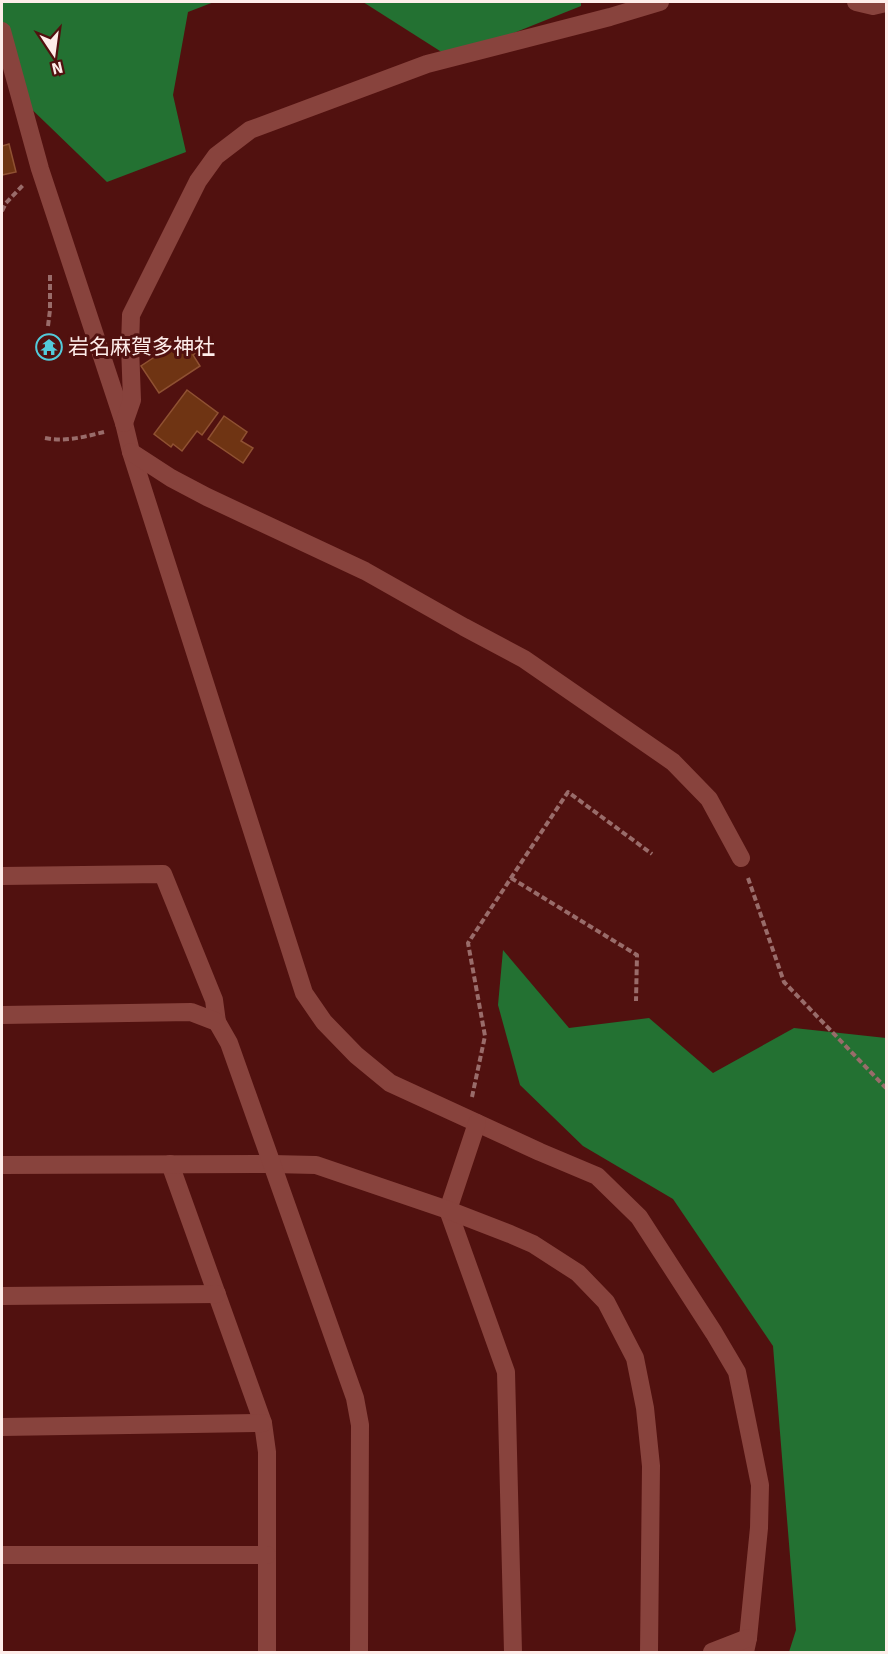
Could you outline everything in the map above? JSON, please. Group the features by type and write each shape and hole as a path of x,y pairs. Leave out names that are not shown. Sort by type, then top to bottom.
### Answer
{"street":[{"path":"124,425 132,400 131,315 198,181 216,156 250,130 428,64 660,2"},
{"path":"856,2 873,6 886,3"},
{"path":"2,31 40,170 124,425 304,993 332,1031 356,1056 390,1083 597,1176 639,1217 737,1372 760,1485 759,1528 747,1645 712,1653"},
{"path":"131,452 171,478 207,497 365,571 524,659 673,762 709,799 741,858"},
{"path":"2,876 163,874 214,1000 217,1022 230,1043 355,1398 360,1425 359,1653"},
{"path":"2,1015 191,1012 217,1022"},
{"path":"472,1121 448,1210 506,1372 513,1653"},
{"path":"170,1164 263,1423 267,1452 267,1653"},
{"path":"2,1165 272,1164 316,1166 448,1210 533,1244 578,1274 606,1302 635,1358 645,1408 651,1466 649,1653"},
{"path":"2,1296 217,1294"},
{"path":"2,1427 263,1423"},
{"path":"2,1555 267,1555"}],"path":[{"path":"2,211 6,203 40,170"},
{"path":"45,438 75,439 124,425"},
{"path":"472,1121 485,1036 468,943 568,792 652,854"},
{"path":"741,858 784,982 886,1088"},
{"path":"511,878 637,955 636,1001"}],"green space":[{"path":"2,2 214,2 188,12 173,95 186,152 107,182 18,96 2,44"},
{"path":"363,2 581,2 581,6 451,58"},
{"path":"503,950 569,1028 649,1018 713,1073 794,1028 886,1038 886,1652 789,1652 796,1630 773,1346 673,1199 583,1146 520,1085 498,1005"}],"building":[{"path":"9,144 16,172 2,175 2,146"},
{"path":"188,336 198,351 193,355 200,366 159,393 141,366 156,356 153,353 174,340 176,343"},
{"path":"42,341 57,341 56,356 41,356"},
{"path":"187,390 218,413 202,435 197,431 182,451 173,444 171,447 154,434"},
{"path":"224,416 247,432 241,441 253,448 243,463 208,439"}],"place":[{"name":"岩名麻賀多神社","path":"49,347"}]}
